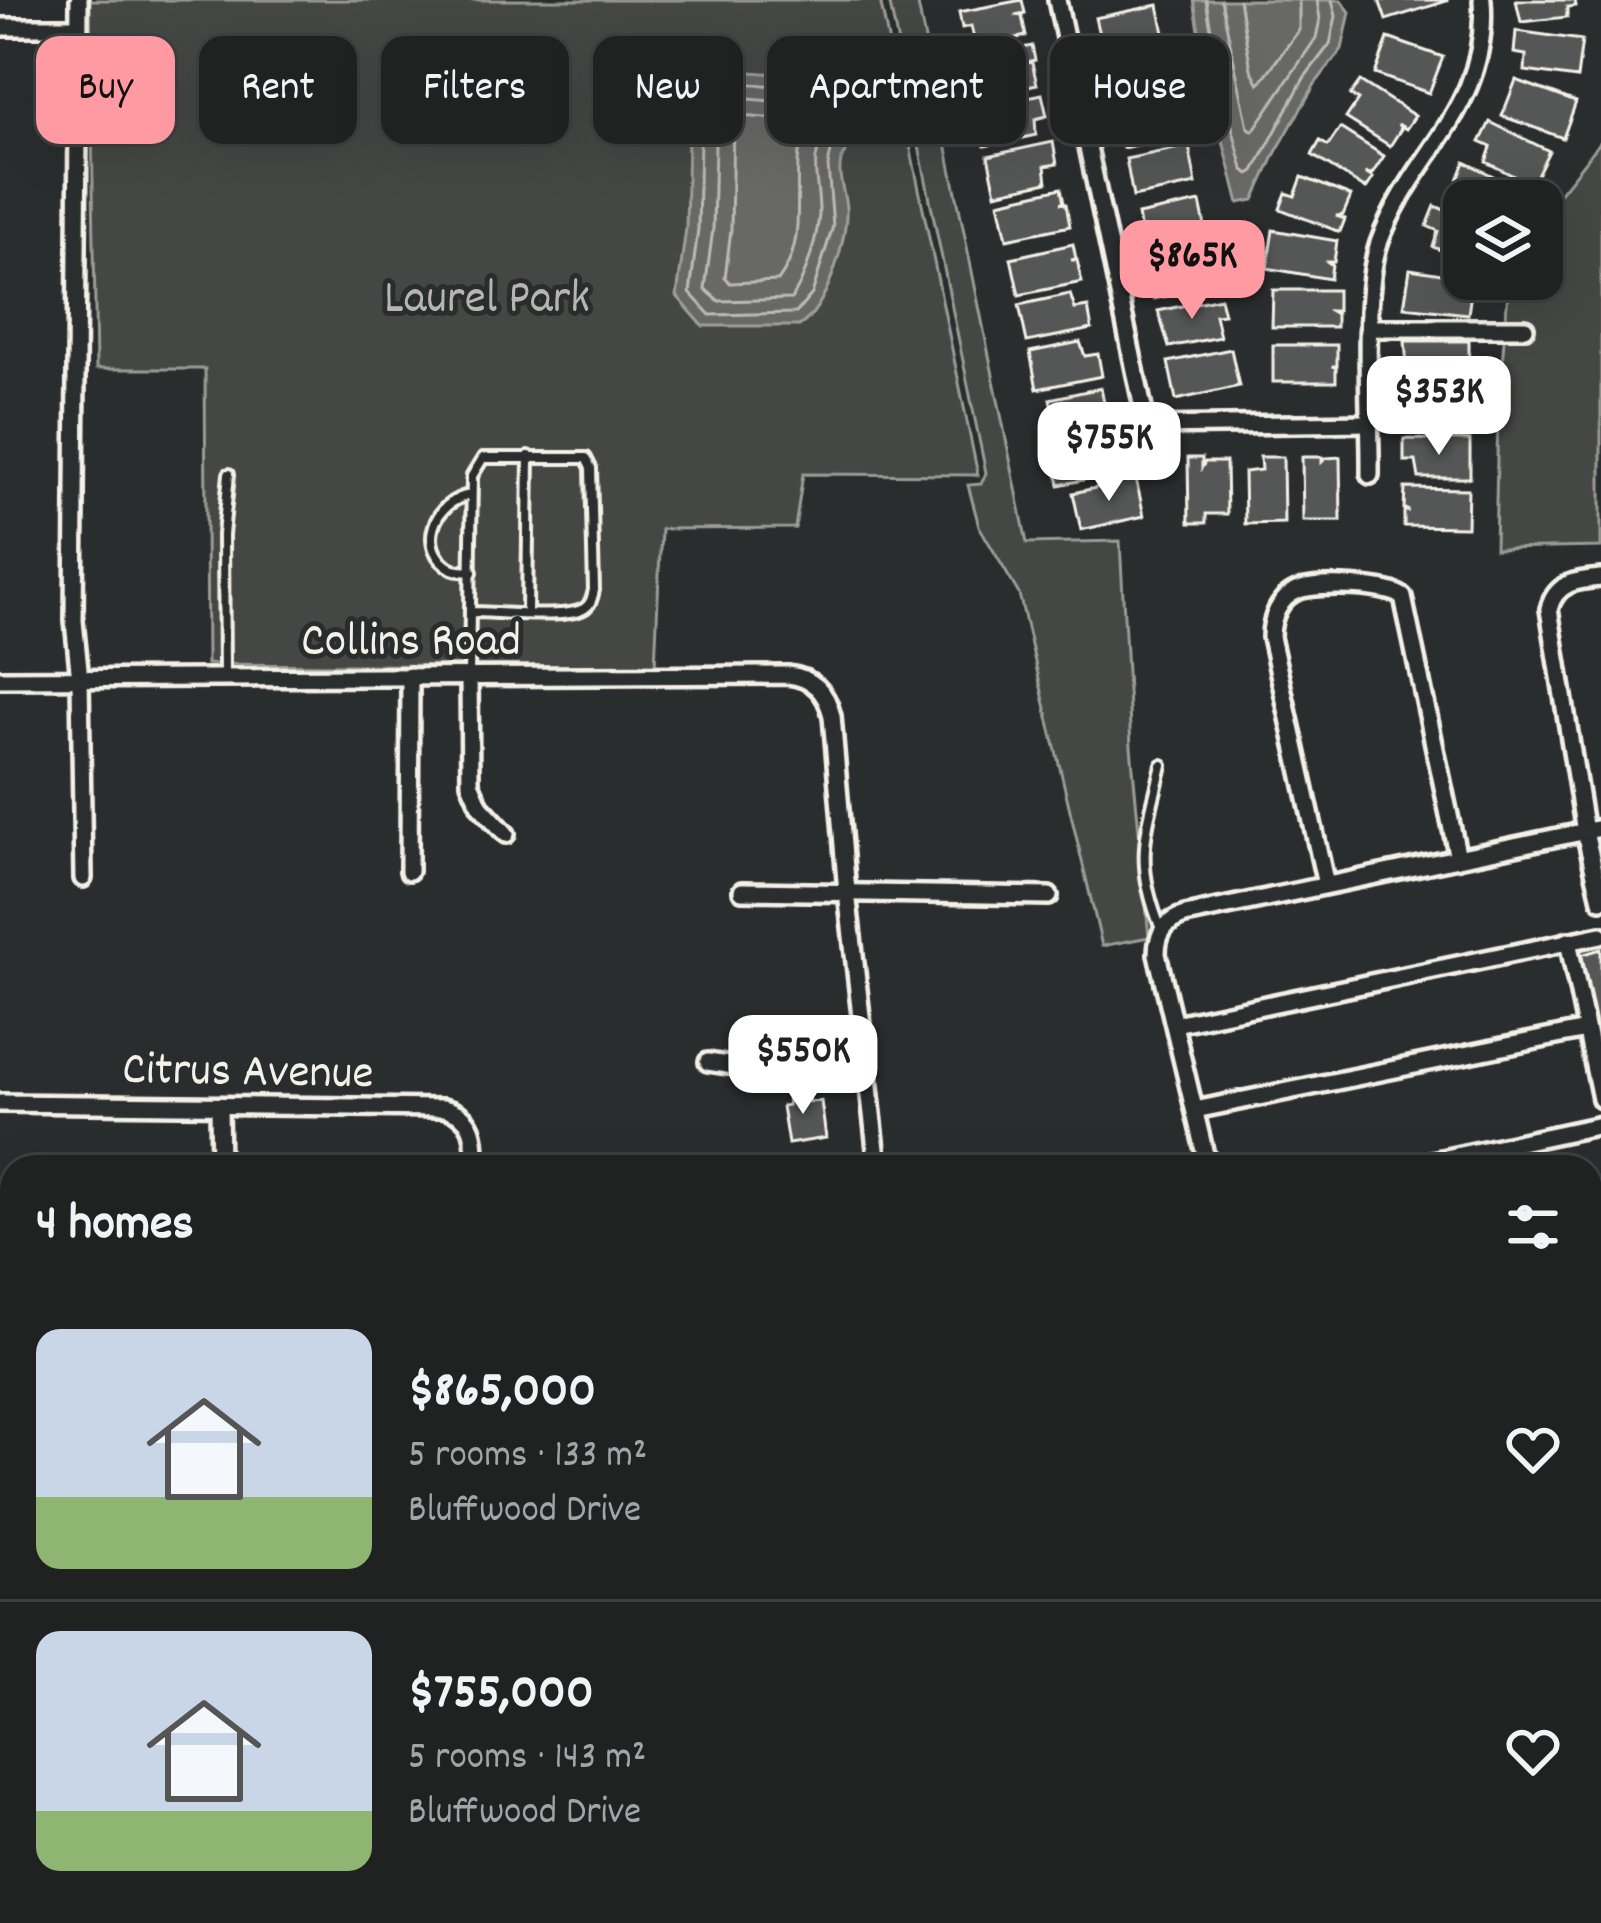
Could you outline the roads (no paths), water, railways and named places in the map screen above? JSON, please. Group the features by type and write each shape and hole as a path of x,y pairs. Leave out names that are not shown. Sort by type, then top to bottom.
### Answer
{"street":[{"path":"79,0 74,622 80,679 83,878"},
{"path":"1057,0 1155,465"},
{"path":"1370,475 1372,273 1379,243 1400,199 1469,90 1480,52 1482,0"},
{"path":"0,27 78,27"},
{"path":"1371,328 1525,328"},
{"path":"1147,426 1370,423"},
{"path":"1601,578 1568,583 1552,598 1549,609 1593,830 1601,900"},
{"path":"1326,885 1271,638 1277,608 1304,589 1386,588 1403,597 1458,858"},
{"name":"Collins Road","path":"0,679 788,675 806,679 820,688 832,716 847,892"},
{"path":"409,871 410,676"},
{"path":"469,676 470,783 480,806 506,835"},
{"path":"1205,1155 1157,954 1162,930 1185,915 1593,830"},
{"path":"742,891 1048,896"},
{"path":"847,892 877,1155"},
{"path":"1175,1024 1601,935"},
{"path":"1568,941 1601,1099"},
{"path":"1196,1110 1586,1030"},
{"path":"708,1062 778,1073 867,1072"},
{"name":"Citrus Avenue","path":"0,1103 443,1108 464,1116 475,1155"},
{"path":"219,1106 220,1155"},
{"path":"1460,1155 1601,1125"}],"lane":[{"path":"527,612 529,456"},
{"path":"469,676 472,476 483,458 586,458 591,468 594,590 589,605 581,611 473,612"},
{"path":"224,677 223,535 230,474"},
{"path":"471,495 446,503 436,515 433,532 436,549 447,565 472,572"},
{"path":"1162,765 1142,848 1162,930"}],"water":[{"path":"1194,0 1341,0 1350,12 1342,49 1315,84 1254,200 1239,203 1224,144 1229,144 1229,36 1200,36"},
{"path":"743,71 767,73 767,144 852,144 840,167 846,208 833,273 818,305 799,326 703,326 677,296 686,228 688,144 743,144"}],"park label":[{"name":"Laurel Park","path":"487,294"}]}
